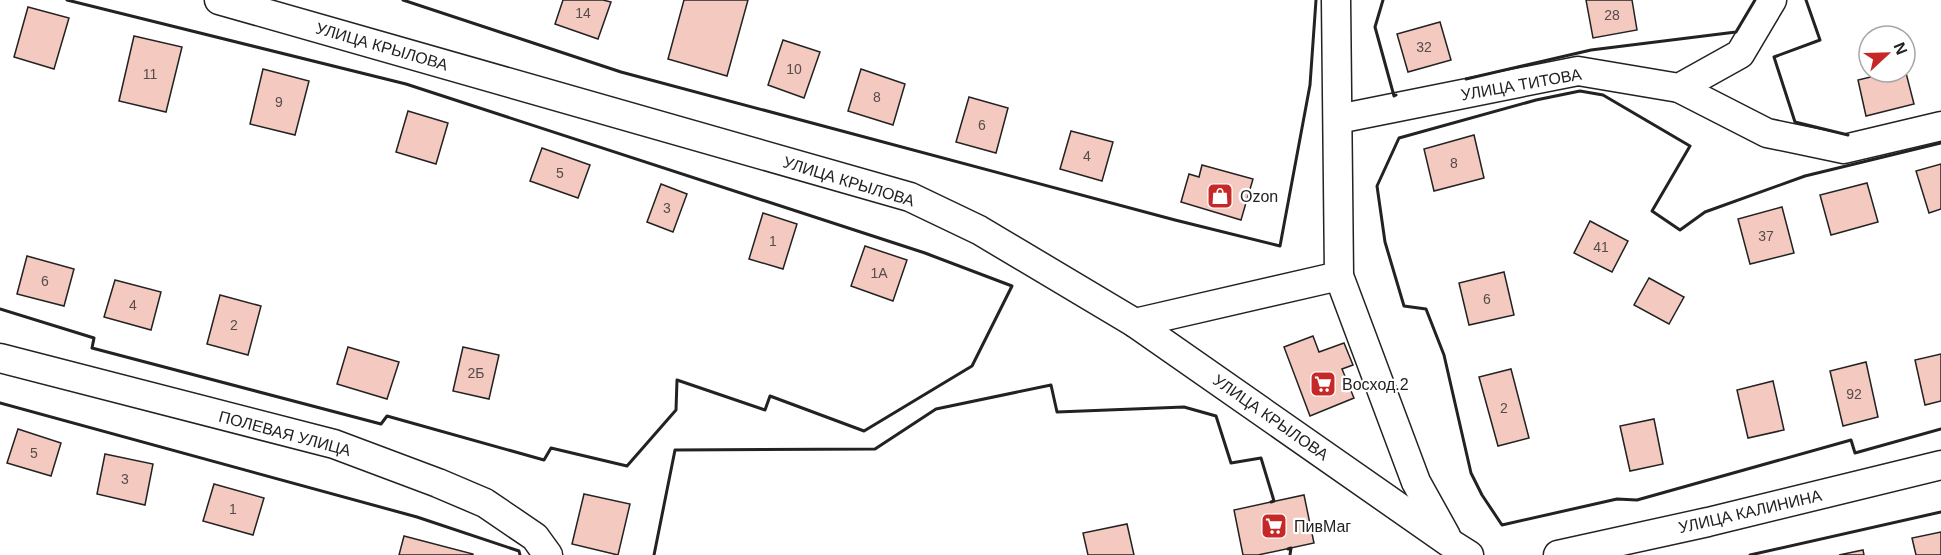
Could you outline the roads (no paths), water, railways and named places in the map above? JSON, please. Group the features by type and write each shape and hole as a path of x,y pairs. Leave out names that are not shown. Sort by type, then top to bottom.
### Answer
{"street":[{"name":"УЛИЦА КРЫЛОВА","path":"219,0 910,197 979,230 1135,322 1459,549"},
{"path":"1336,0 1339,276 1416,482 1459,549"},
{"path":"1679,88 1740,54 1772,0"},
{"name":"УЛИЦА ТИТОВА","path":"1338,119 1578,71 1679,88 1767,133 1844,149 1941,126"},
{"path":"1135,322 1339,276"},
{"name":"ПОЛЕВАЯ УЛИЦА","path":"0,358 334,444 485,503 535,537 548,555"},
{"name":"УЛИЦА КАЛИНИНА","path":"1558,555 1941,465"}],"place":[{"name":"Ozon","path":"1220,196"},
{"name":"Восход.2","path":"1323,384"},
{"name":"ПивМаг","path":"1274,526"}]}
